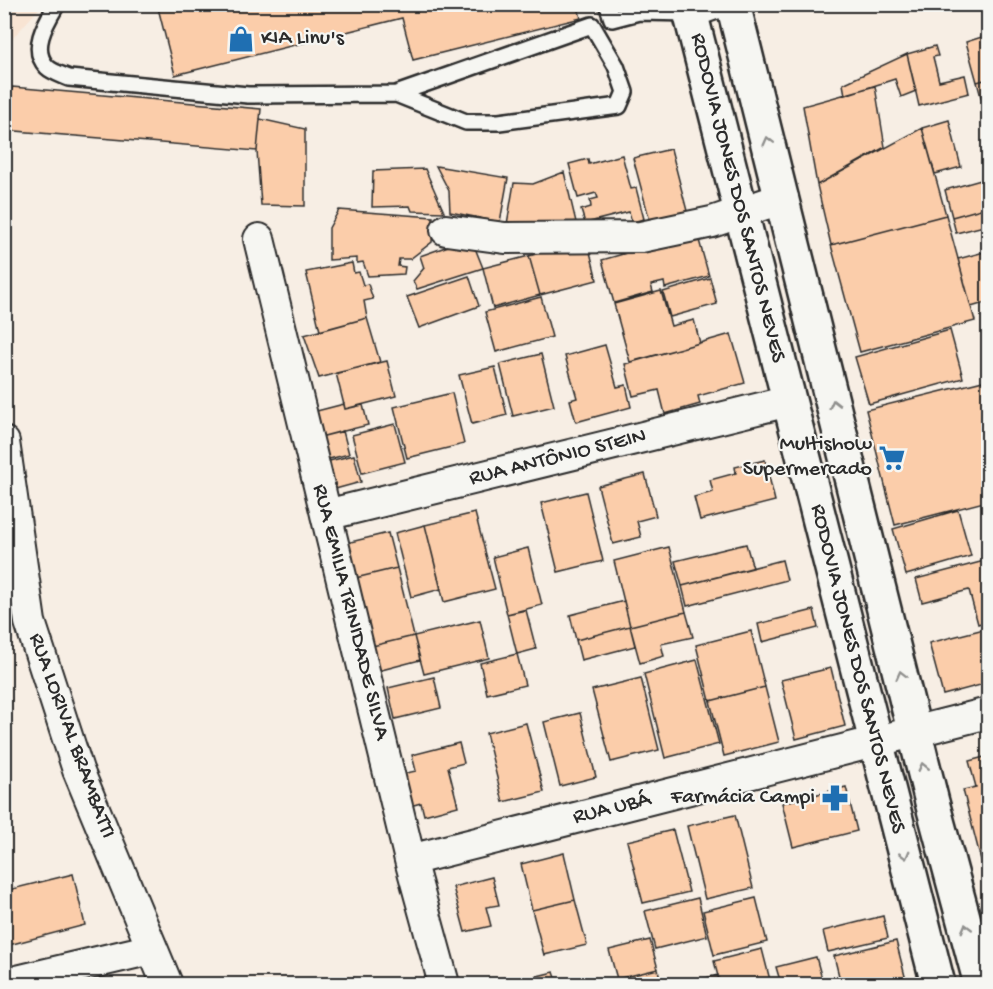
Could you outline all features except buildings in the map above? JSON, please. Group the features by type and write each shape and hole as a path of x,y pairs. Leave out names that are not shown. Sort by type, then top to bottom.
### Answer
{"main road":[{"name":"RODOVIA JONES DOS SANTOS NEVES","path":"733,4 915,732 981,984"},
{"name":"RODOVIA JONES DOS SANTOS NEVES","path":"697,7 740,210 938,984"}],"street":[{"path":"447,230 505,238 641,237 712,222 740,210 783,198"},
{"name":"RUA EMILIA TRINIDADE SILVA","path":"259,239 410,860 444,984"},
{"name":"RUA ANTÔNIO STEIN","path":"326,515 789,401"},
{"name":"RUA LORIVAL BRAMBATTI","path":"4,442 17,626 167,984"},
{"name":"RUA UBÁ","path":"410,860 988,712"},
{"path":"4,984 152,949"}],"lane":[{"path":"57,4 40,36 39,52 46,66 69,78 248,94 396,94 592,25 610,12 697,7"},
{"path":"396,94 466,122 499,122 619,106 625,92 616,66 592,25"}],"shaded area":[{"path":"4,5 42,5 5,47"}],"place":[{"name":"KIA Linu's","path":"241,39"},
{"name":"Multishow Supermercado","path":"892,458"},
{"name":"Farmácia Campi","path":"835,798"}]}
